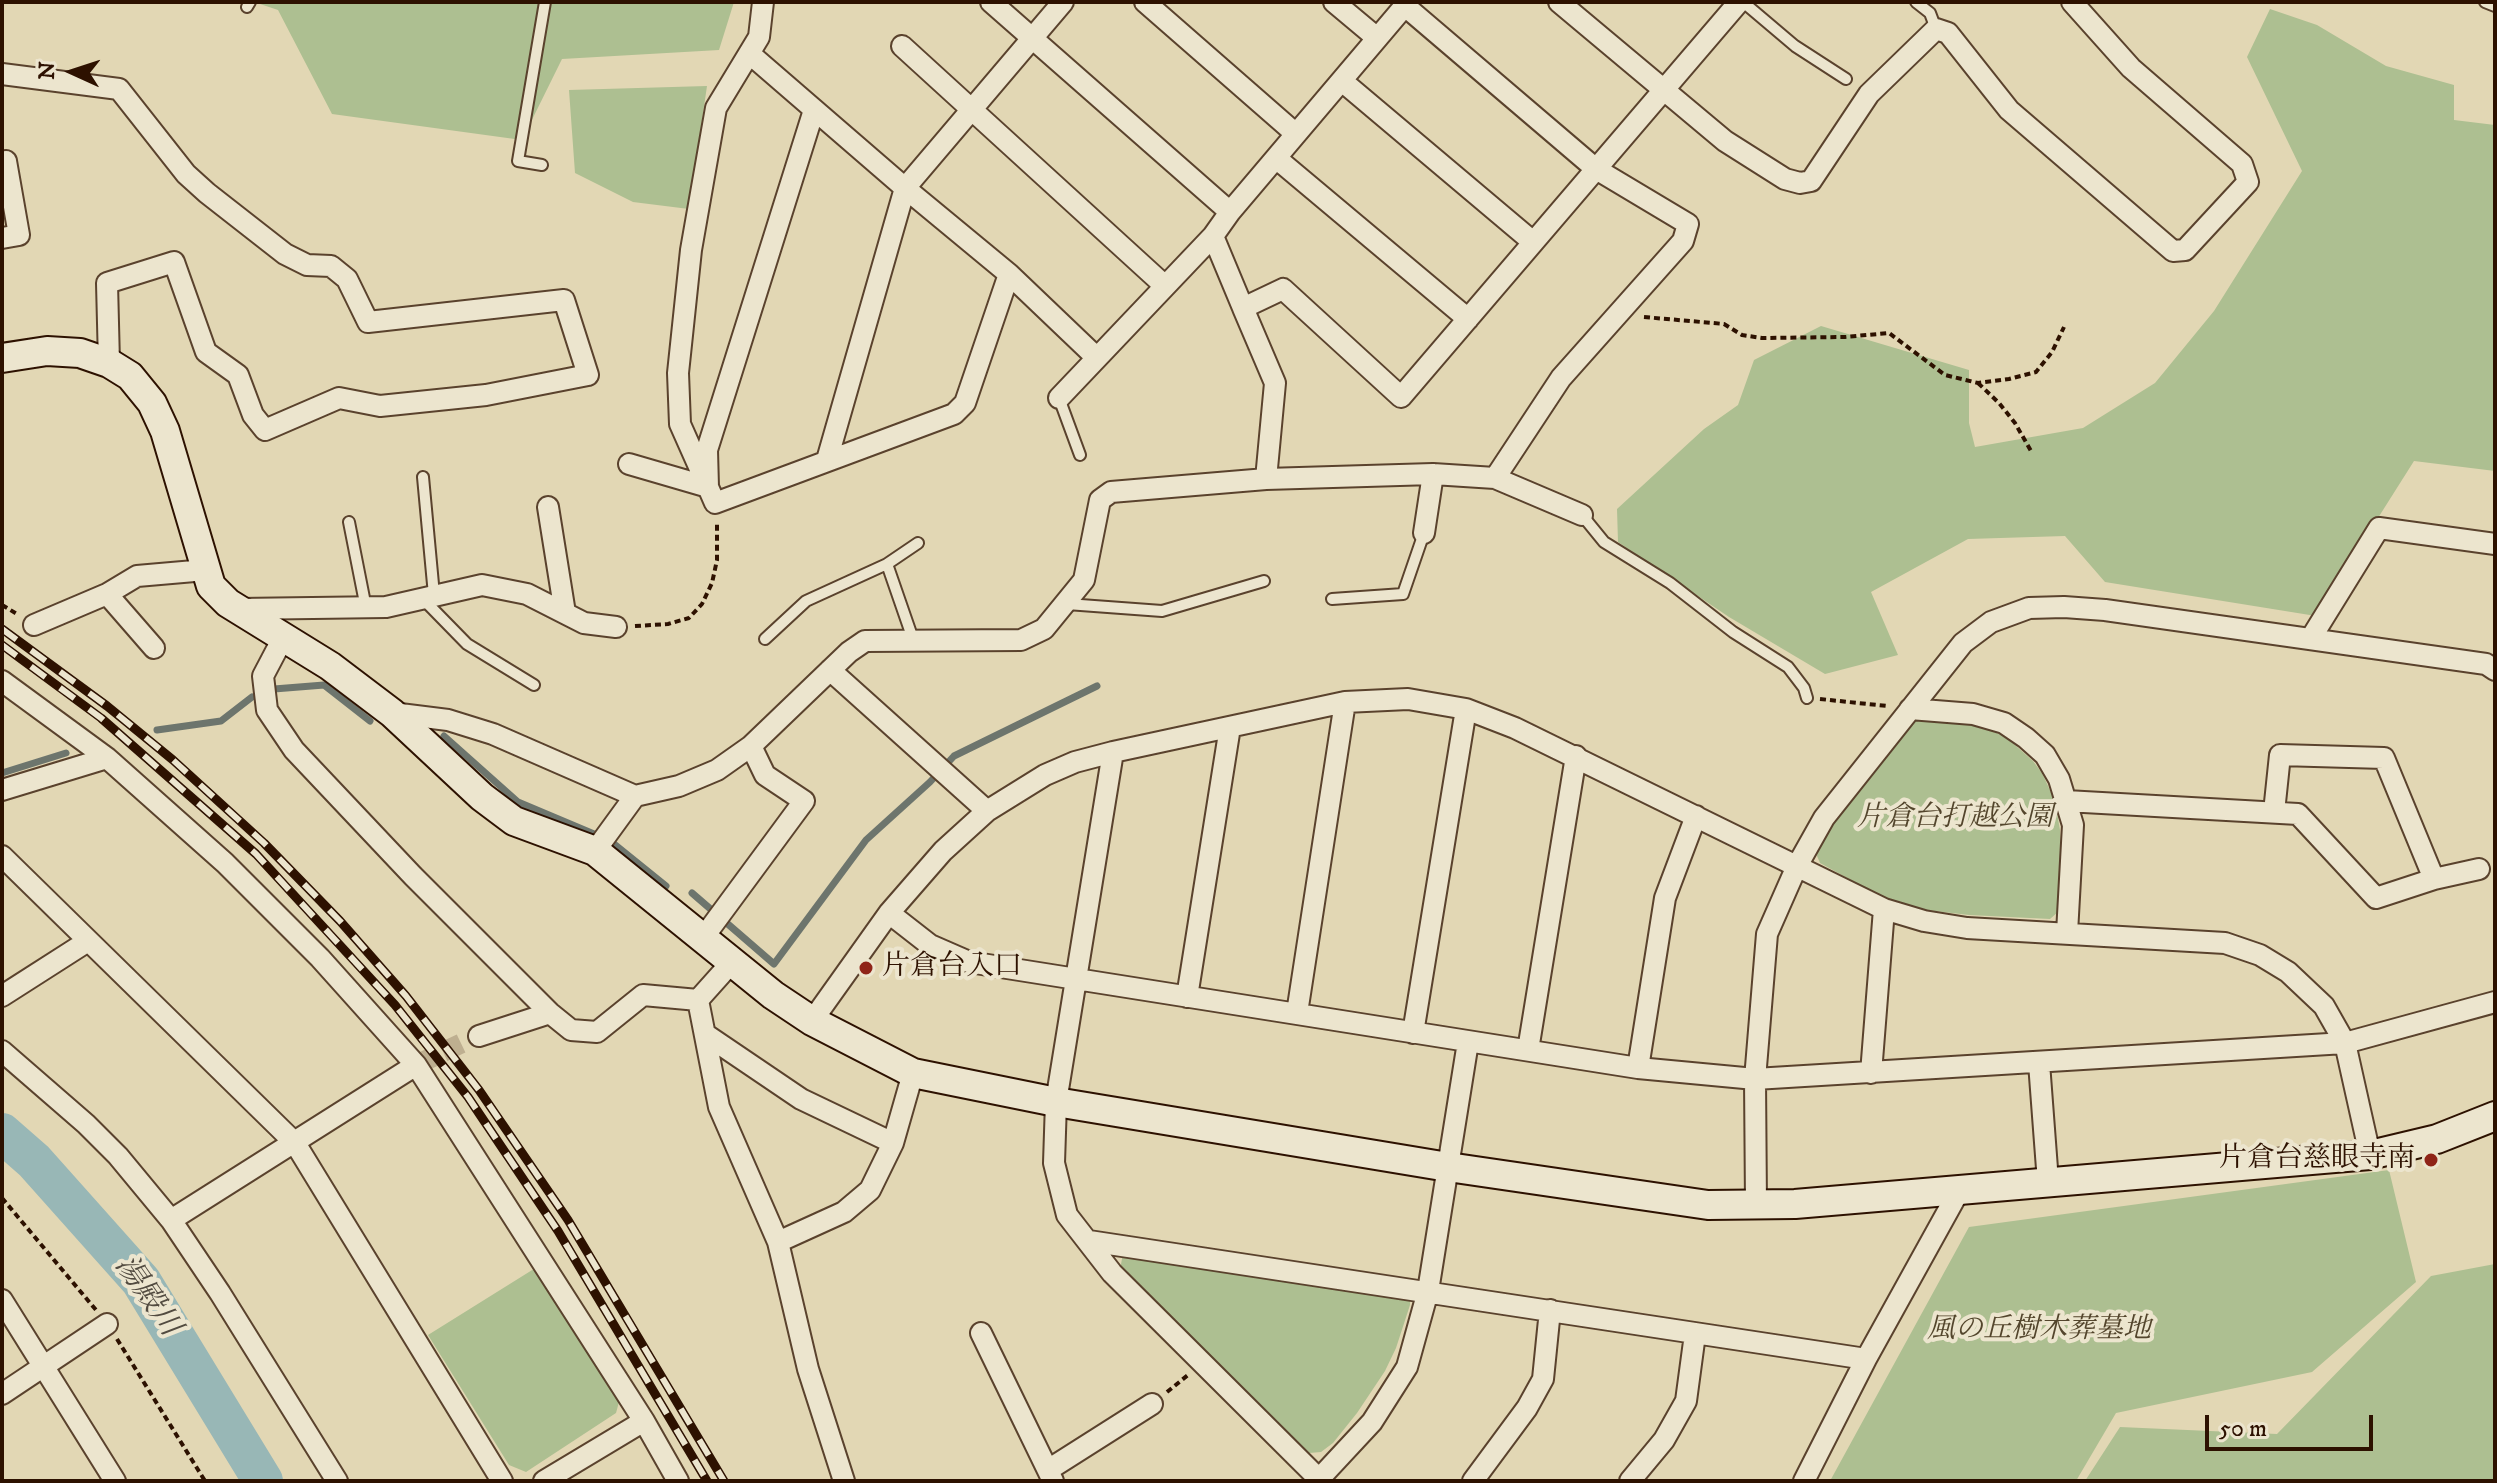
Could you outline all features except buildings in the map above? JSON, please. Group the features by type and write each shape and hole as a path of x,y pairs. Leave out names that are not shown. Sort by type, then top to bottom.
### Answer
{"street":[{"path":"712,495 680,424 678,373 691,250 716,108 759,37 763,2"},
{"path":"991,2 1230,212"},
{"path":"827,460 905,188 1063,2"},
{"path":"1145,2 1296,134"},
{"path":"1334,2 1377,38"},
{"path":"1559,2 1725,141 1785,179 1800,183 1811,181 1820,169 1859,87 1936,29 1948,33 2009,110 2173,251 2185,250 2248,182 2242,164 2131,68 2072,2"},
{"path":"1243,308 1283,289 1401,397 1741,2"},
{"path":"1059,398 1213,236 1407,4 1596,169 1688,224 1683,241 1561,378 1495,478"},
{"path":"902,46 1165,286"},
{"path":"750,54 1009,274 1097,358"},
{"path":"2,74 119,89 186,174 207,193 285,254 307,265 331,266 347,279 368,322 564,300 588,375 486,395 380,406 339,398 265,430 253,415 238,375 206,352 174,262 107,283 109,363"},
{"path":"1342,81 1533,242"},
{"path":"712,495 707,450 814,110"},
{"path":"1276,158 1468,319"},
{"path":"2,162 6,161 19,235 2,238"},
{"path":"1213,236 1275,383 1266,479"},
{"path":"629,464 712,495 827,460 954,414 965,403 1009,274"},
{"path":"2,358 47,351 80,353 109,363 130,376 152,403 165,431 211,586 228,603 330,666 392,713 482,797 514,821 595,851 707,932 732,962 773,995 812,1021 913,1073 1056,1102 1448,1167 1708,1205 1756,1205 1959,1191 2370,1155 2437,1139 2495,1116"},
{"path":"1424,533 1433,474"},
{"path":"392,713 448,720 493,734 635,796 679,786 717,770 751,746 849,652 865,641 1021,640 1044,629 1084,580 1100,500 1111,492 1266,479 1433,474 1495,478 1582,515"},
{"path":"548,507 565,613"},
{"path":"2311,638 2379,528 2495,544"},
{"path":"34,625 107,594 137,576 206,570"},
{"path":"239,609 386,607 482,585 527,594 584,623 616,627"},
{"path":"107,594 154,648"},
{"path":"1756,1205 1755,1079 1767,934 1797,866 1824,818 1963,643 1991,622 2029,608 2105,610 2486,664 2495,670"},
{"path":"284,636 263,676 267,710 294,750 413,876 550,1013 571,1030 597,1032 643,995 698,1000"},
{"path":"830,670 987,811"},
{"path":"2,681 107,758 246,884 320,958 416,1065 644,1421 678,1481"},
{"path":"812,1021 889,913 943,851 987,811 1045,775 1075,762 1113,752 1345,702 1408,699 1466,709 1515,728 1884,909 1924,921 1967,928 2225,943 2260,955 2288,972 2324,1006 2345,1043 2370,1155"},
{"path":"1297,1013 1345,702"},
{"path":"1413,1033 1466,709"},
{"path":"1910,709 1973,714 2004,723 2045,755 2059,779 2073,825 2067,933"},
{"path":"1187,997 1230,727"},
{"path":"707,932 804,801 765,775 751,746"},
{"path":"1113,752 1056,1102 1054,1163 1067,1215 1112,1273 1320,1480 1372,1422 1407,1367 1428,1291 1468,1042"},
{"path":"2274,812 2280,755 2384,758 2434,879"},
{"path":"1528,1050 1576,756"},
{"path":"2,790 107,758"},
{"path":"595,851 635,796"},
{"path":"2066,801 2298,814 2376,898 2488,865"},
{"path":"1638,1068 1665,898 1696,816"},
{"path":"2,856 295,1143 502,1481"},
{"path":"1871,1073 1884,909"},
{"path":"889,913 930,945 969,962 1638,1068 1755,1079 2345,1043 2495,1002"},
{"path":"2,996 88,941"},
{"path":"698,1000 732,962"},
{"path":"698,1000 719,1107 778,1242 808,1369 844,1481"},
{"path":"479,1036 550,1013"},
{"path":"705,1034 801,1099 893,1143"},
{"path":"2,1051 86,1124 118,1156 171,1220 337,1481"},
{"path":"2039,1063 2048,1182"},
{"path":"171,1220 416,1065"},
{"path":"778,1242 844,1212 870,1190 893,1143 913,1073"},
{"path":"1804,1481 1866,1359 1959,1191"},
{"path":"1089,1241 1866,1359"},
{"path":"2,1300 115,1481"},
{"path":"1473,1481 1527,1408 1543,1379 1550,1310"},
{"path":"2,1394 107,1324"},
{"path":"981,1333 1050,1475 1152,1404"},
{"path":"1630,1481 1664,1440 1686,1401 1695,1334"},
{"path":"544,1481 644,1421"}],"lane":[{"path":"542,165 518,161 545,2"},
{"path":"1741,2 1795,46 1859,87"},
{"path":"1916,2 1930,13 1936,29"},
{"path":"2485,2 2495,6"},
{"path":"1059,398 1080,455"},
{"path":"423,477 429,597 467,644 534,685"},
{"path":"1582,515 1604,542 1670,583 1733,632 1788,667 1804,688 1807,698"},
{"path":"349,522 366,608"},
{"path":"1332,599 1403,594 1424,533"},
{"path":"765,639 806,601 887,564 918,543"},
{"path":"887,564 914,642"},
{"path":"1063,603 1162,611 1264,581"}],"path":[{"path":"1618,315 1724,324 1742,335 1762,338 1889,333 1945,375 1978,383 2036,372 2052,352 2064,327"},
{"path":"1978,383 2015,423 2031,451"},
{"path":"616,627 668,624 689,618 702,604 712,583 717,560 712,495"},
{"path":"1807,698 1910,709"},
{"path":"1152,1404 1202,1363"}],"green space":[{"path":"254,2 734,2 719,50 562,59 522,140 332,114 278,10"},
{"path":"2270,9 2317,25 2386,66 2454,85 2454,120 2495,125 2495,471 2414,461 2316,616 2105,582 2065,536 1968,539 1871,592 1898,655 1825,674 1729,617 1618,542 1617,509 1704,429 1738,405 1754,360 1821,326 1969,370 1969,423 1975,447 2083,428 2155,383 2214,311 2302,171 2247,57"},
{"path":"707,86 689,209 633,202 575,173 569,90"},
{"name":"片倉台打越公園","path":"1918,716 1975,724 2006,737 2042,773 2055,801 2060,830 2058,912 2050,919 1926,910 1882,897 1820,863 1818,849 1839,810 1880,755"},
{"name":"風の丘樹木葬墓地","path":"2389,1170 2416,1282 2312,1372 2116,1413 2076,1481 1830,1481 1969,1227"},
{"path":"1123,1253 1410,1297 1410,1305 1385,1371 1357,1413 1333,1443 1321,1452 1309,1453 1120,1270"},
{"path":"2495,1264 2495,1481 2085,1481 2120,1427 2277,1434 2431,1276"},
{"path":"537,1267 619,1402 616,1413 526,1472 509,1465 428,1335"}],"waterway":[{"path":"274,689 324,685 370,721"},
{"path":"692,893 774,964 866,840 954,756 1097,686"},
{"path":"157,730 221,721 252,697"},
{"path":"444,736 518,802 594,834"},
{"path":"2,773 66,753"},
{"path":"614,844 666,886"},
{"name":"湯殿川","path":"2,1133 34,1161 141,1281 263,1481"}],"tunnel":[{"path":"416,1065 462,1043"}],"railway":[{"path":"2,629 107,706 173,760 264,843 340,921 406,996 479,1090 568,1220 724,1481"},
{"path":"2,645 101,718 256,854 395,1005 468,1097 558,1231 707,1481"}],"place":[{"name":"片倉台入口","path":"866,968"},
{"name":"片倉台慈眼寺南","path":"2431,1160"}]}
